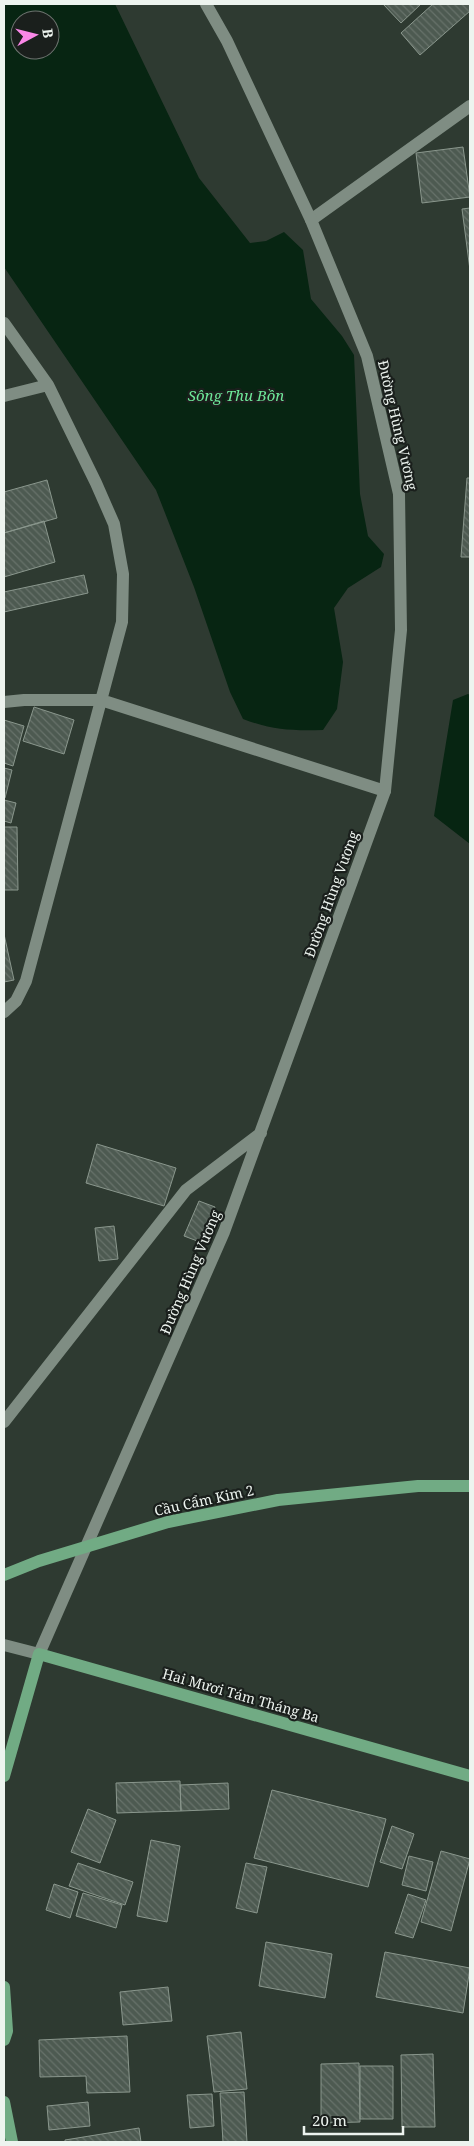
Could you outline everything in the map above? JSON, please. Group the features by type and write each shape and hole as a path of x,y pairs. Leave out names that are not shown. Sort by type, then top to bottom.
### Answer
{"main road":[{"name":"Đường Hùng Vương","path":"4,1776 39,1654 224,1232 385,791 401,630 399,494 367,356 311,220 227,41 206,4"},
{"path":"311,220 470,106"},
{"path":"4,323 48,385 96,483 114,524 124,574 122,622 26,981 16,1001 4,1012"},
{"path":"4,396 48,385"},
{"path":"4,702 24,700 101,700 385,791"},
{"path":"4,1422 186,1190 260,1133"},
{"name":"Cầu Cẩm Kim 2","path":"4,1575 40,1561 168,1522 278,1500 418,1486 470,1486"},
{"name":"Hai Mươi Tám Tháng Ba","path":"4,1645 470,1776"},
{"path":"4,1987 7,2031 4,2040"},
{"path":"4,2102 12,2142"}],"water":[{"name":"Sông Thu Bồn","path":"4,4 115,4 199,178 250,243 266,241 284,232 303,250 311,299 342,336 354,355 360,494 368,536 384,554 381,567 348,588 334,608 343,662 337,709 323,730 282,729 263,726 243,719 230,692 194,587 156,490 4,267"},
{"path":"468,694 470,695 470,844 434,816 453,700"}],"building":[{"path":"383,4 421,4 401,23"},
{"path":"433,4 470,4 470,11 420,55 401,33"},
{"path":"463,147 470,197 422,203 416,153"},
{"path":"470,208 470,270 462,209"},
{"path":"467,478 470,478 470,557 461,557"},
{"path":"47,480 57,518 4,533 4,492"},
{"path":"44,521 55,562 4,577 4,533"},
{"path":"84,575 88,593 4,612 4,592"},
{"path":"34,707 74,720 64,754 23,741"},
{"path":"4,720 24,726 13,766 4,763"},
{"path":"4,768 12,770 5,798 4,798"},
{"path":"4,800 16,803 11,823 4,821"},
{"path":"4,827 17,827 18,890 4,890"},
{"path":"4,934 14,980 4,982"},
{"path":"97,1144 176,1168 164,1206 86,1183"},
{"path":"199,1201 215,1207 200,1242 184,1236"},
{"path":"114,1226 118,1259 99,1261 95,1228"},
{"path":"180,1781 181,1811 117,1813 116,1783"},
{"path":"228,1783 229,1809 181,1811 180,1785"},
{"path":"272,1790 386,1819 368,1887 254,1858"},
{"path":"88,1809 116,1820 100,1863 71,1852"},
{"path":"392,1826 414,1834 402,1869 380,1862"},
{"path":"151,1840 180,1846 167,1922 137,1916"},
{"path":"441,1851 470,1859 451,1931 421,1922"},
{"path":"409,1856 433,1862 426,1891 402,1885"},
{"path":"78,1863 133,1882 125,1905 69,1886"},
{"path":"246,1863 267,1867 257,1913 236,1908"},
{"path":"54,1884 78,1892 70,1918 46,1910"},
{"path":"83,1893 122,1905 116,1928 76,1916"},
{"path":"408,1894 426,1900 413,1938 395,1933"},
{"path":"266,1942 332,1954 325,1998 259,1986"},
{"path":"385,1952 470,1968 463,2013 376,1997"},
{"path":"168,1987 172,2021 123,2025 120,1992"},
{"path":"241,2032 247,2089 214,2092 207,2036"},
{"path":"127,2036 130,2092 87,2093 86,2076 40,2077 39,2040"},
{"path":"433,2054 435,2127 402,2127 401,2055"},
{"path":"359,2063 360,2122 321,2123 321,2064"},
{"path":"360,2066 393,2066 393,2119 360,2119"},
{"path":"244,2092 247,2142 223,2142 220,2093"},
{"path":"212,2094 214,2126 190,2128 187,2095"},
{"path":"88,2102 90,2126 49,2130 47,2106"},
{"path":"139,2128 141,2142 65,2142 65,2140"}]}
